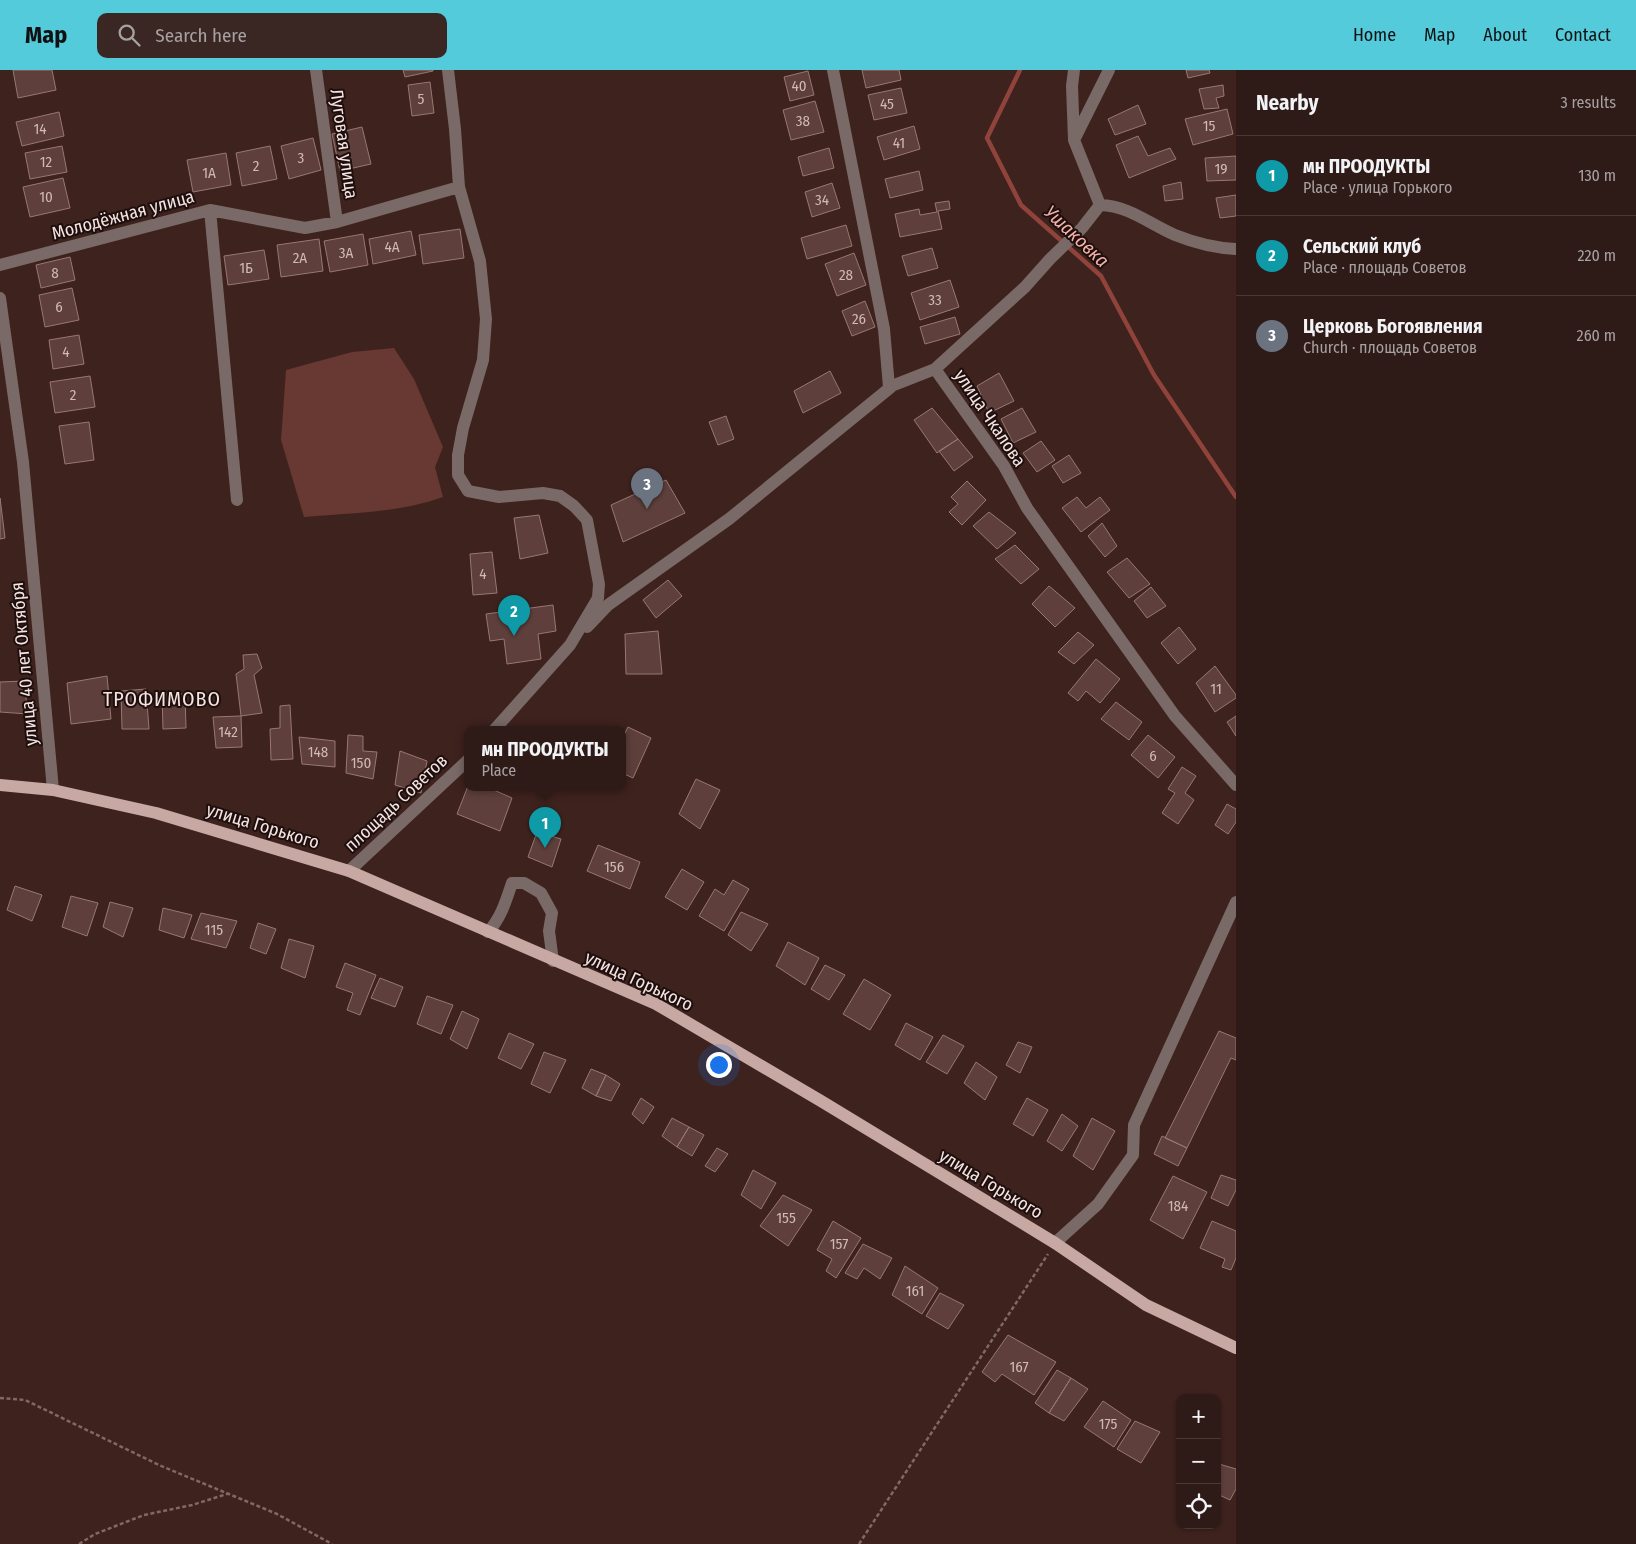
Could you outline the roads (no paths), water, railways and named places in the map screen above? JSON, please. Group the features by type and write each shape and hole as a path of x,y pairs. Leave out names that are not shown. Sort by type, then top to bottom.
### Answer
{"main road":[{"name":"улица Горького","path":"0,785 53,790 156,813 349,871 656,1004 821,1101 1055,1243 1146,1305 1236,1348"}],"street":[{"name":"Луговая улица","path":"316,70 337,222"},
{"path":"448,70 459,187 480,261 486,319 483,360 463,428 458,454 458,475 468,491 499,497 543,493 560,496 574,506 587,520 599,584 598,598 570,645"},
{"path":"498,726 608,605 730,519 891,387 889,387 884,329 833,70"},
{"path":"1074,70 1072,86 1074,140 1100,205"},
{"path":"1074,140 1109,70"},
{"name":"Молодёжная улица","path":"0,265 210,210 305,228 337,222 459,187"},
{"path":"935,369 1025,287 1082,228 1100,205"},
{"path":"1100,205 1114,205 1142,217 1175,235 1216,248 1236,250"},
{"path":"210,210 237,500"},
{"name":"улица 40 лет Октября","path":"0,298 22,462 53,790"},
{"name":"улица Чкалова","path":"889,387 935,369 1004,466 1027,508 1175,716 1236,785"},
{"name":"площадь Советов","path":"349,871 464,764"},
{"path":"488,932 496,924 512,883 524,883 541,893 552,913 549,931 553,961"},
{"path":"1055,1243 1098,1204 1133,1155 1134,1125 1236,902"}],"waterway":[{"name":"Ушаковка","path":"1020,70 987,138 1021,205 1101,276 1154,375 1236,497"}],"place":[{"name":"Церковь Богоявления","path":"647,509"},
{"name":"Сельский клуб","path":"514,636"},
{"name":"мн ПРООДУКТЫ","path":"545,848"}],"district":[{"name":"ТРОФИМОВО","path":"162,699"}]}
